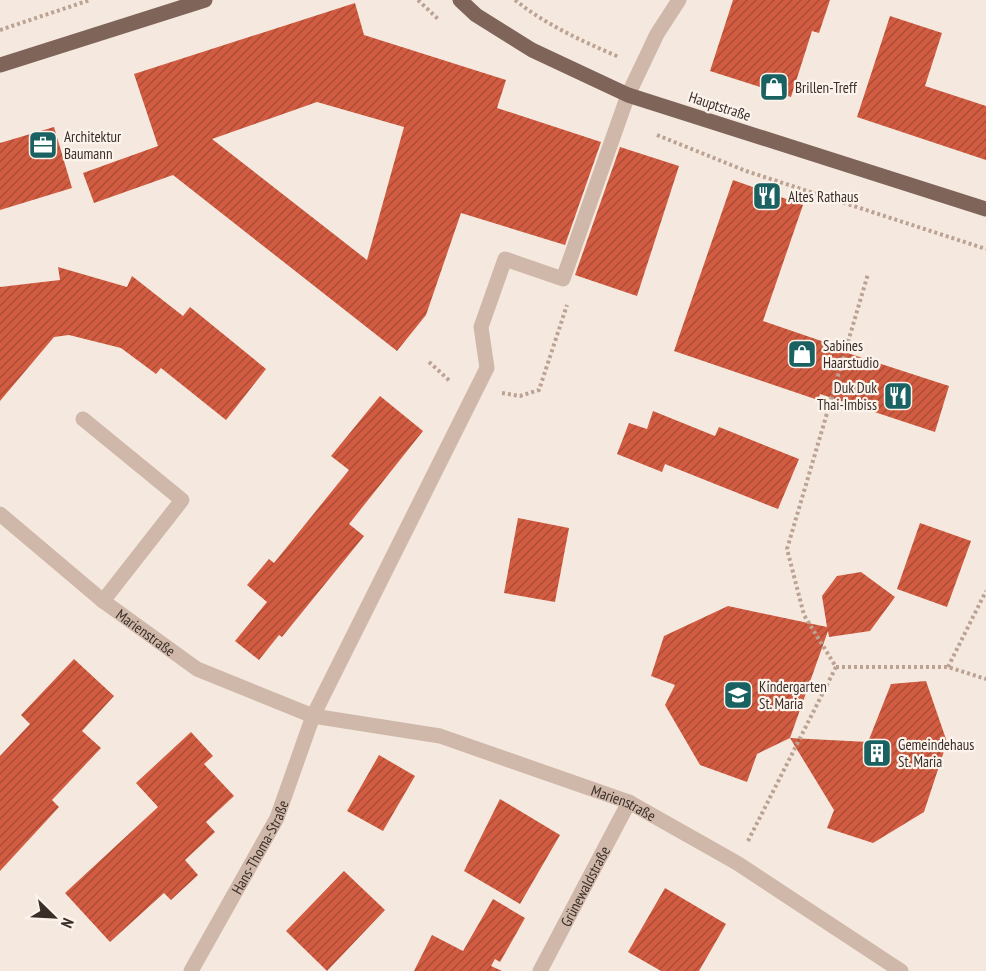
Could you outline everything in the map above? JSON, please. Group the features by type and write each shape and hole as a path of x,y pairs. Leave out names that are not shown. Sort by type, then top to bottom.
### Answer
{"main road":[{"path":"0,65 205,0"},
{"name":"Hauptstraße","path":"460,0 476,15 532,50 628,95 986,209"}],"street":[{"path":"313,716 487,368 481,327 505,259 563,279 628,95 657,34 679,0"},
{"path":"83,418 182,500 103,601"},
{"name":"Marienstraße","path":"0,514 103,601 197,669 313,716 440,736 628,802 737,863 901,971"},
{"name":"Hans-Thoma-Straße","path":"191,971 277,818 313,716"},
{"name":"Grünewaldstraße","path":"540,971 628,802"}],"path":[{"path":"0,30 90,0"},
{"path":"514,0 531,14 576,39 641,67"},
{"path":"836,667 804,615 787,549 868,274"},
{"path":"480,383 500,393 520,396 539,390 569,297 563,279"},
{"path":"948,667 986,591"},
{"path":"836,667 948,667 986,680"},
{"path":"737,863 836,667"}],"building":[{"path":"733,0 830,0 819,33 812,31 791,97 710,71"},
{"path":"355,3 364,35 506,80 497,108 601,142 565,245 461,213 426,315 397,351 173,175 94,203 83,173 158,146 134,74","holes":["317,102 404,127 367,260 212,139"]},
{"path":"890,16 942,33 925,86 986,106 986,160 857,117"},
{"path":"54,127 72,188 0,210 0,143"},
{"path":"620,147 679,166 637,296 575,275"},
{"path":"733,180 803,205 763,321 836,346 835,349 949,386 935,432 820,394 818,400 674,351"},
{"path":"58,267 127,287 132,276 183,316 190,307 266,369 226,420 161,368 156,374 121,348 69,335 54,337 0,401 0,287 60,280"},
{"path":"380,396 423,431 349,524 364,536 282,637 279,635 259,660 235,641 267,602 247,585 269,559 274,563 349,470 331,456"},
{"path":"653,411 715,436 719,427 799,459 778,509 665,464 662,472 617,454 629,423 647,429"},
{"path":"518,518 569,528 555,602 504,593"},
{"path":"920,523 971,541 947,607 897,589"},
{"name":"Kindergarten St. Maria","path":"861,572 895,597 870,631 829,637 828,631 790,738 757,754 747,782 700,765 665,705 675,685 651,676 664,636 728,606 827,627 822,596 837,576"},
{"path":"74,659 114,696 82,731 101,748 52,800 59,807 0,871 0,756 30,724 21,715"},
{"name":"Gemeindehaus St. Maria","path":"926,681 947,742 924,812 873,843 827,828 834,810 790,738 868,742 891,684"},
{"path":"191,732 213,756 204,764 234,796 206,822 215,832 185,860 198,875 171,900 164,893 110,942 65,893 158,807 136,783"},
{"path":"379,755 415,776 383,831 347,811"},
{"path":"500,799 560,835 520,904 464,871"},
{"path":"344,871 385,910 327,971 286,931"},
{"path":"665,888 726,924 699,971 661,971 628,952"},
{"path":"493,899 525,918 500,962 495,959 491,966 502,971 414,971 432,935 463,951"}],"place":[{"name":"Brillen-Treff","path":"774,87"},
{"name":"Architektur Baumann","path":"43,145"},
{"name":"Altes Rathaus","path":"767,196"},
{"name":"Sabines Haarstudio","path":"802,354"},
{"name":"Duk Duk Thai-Imbiss","path":"898,396"},
{"name":"Kindergarten St. Maria","path":"738,695"},
{"name":"Gemeindehaus St. Maria","path":"877,753"}]}
